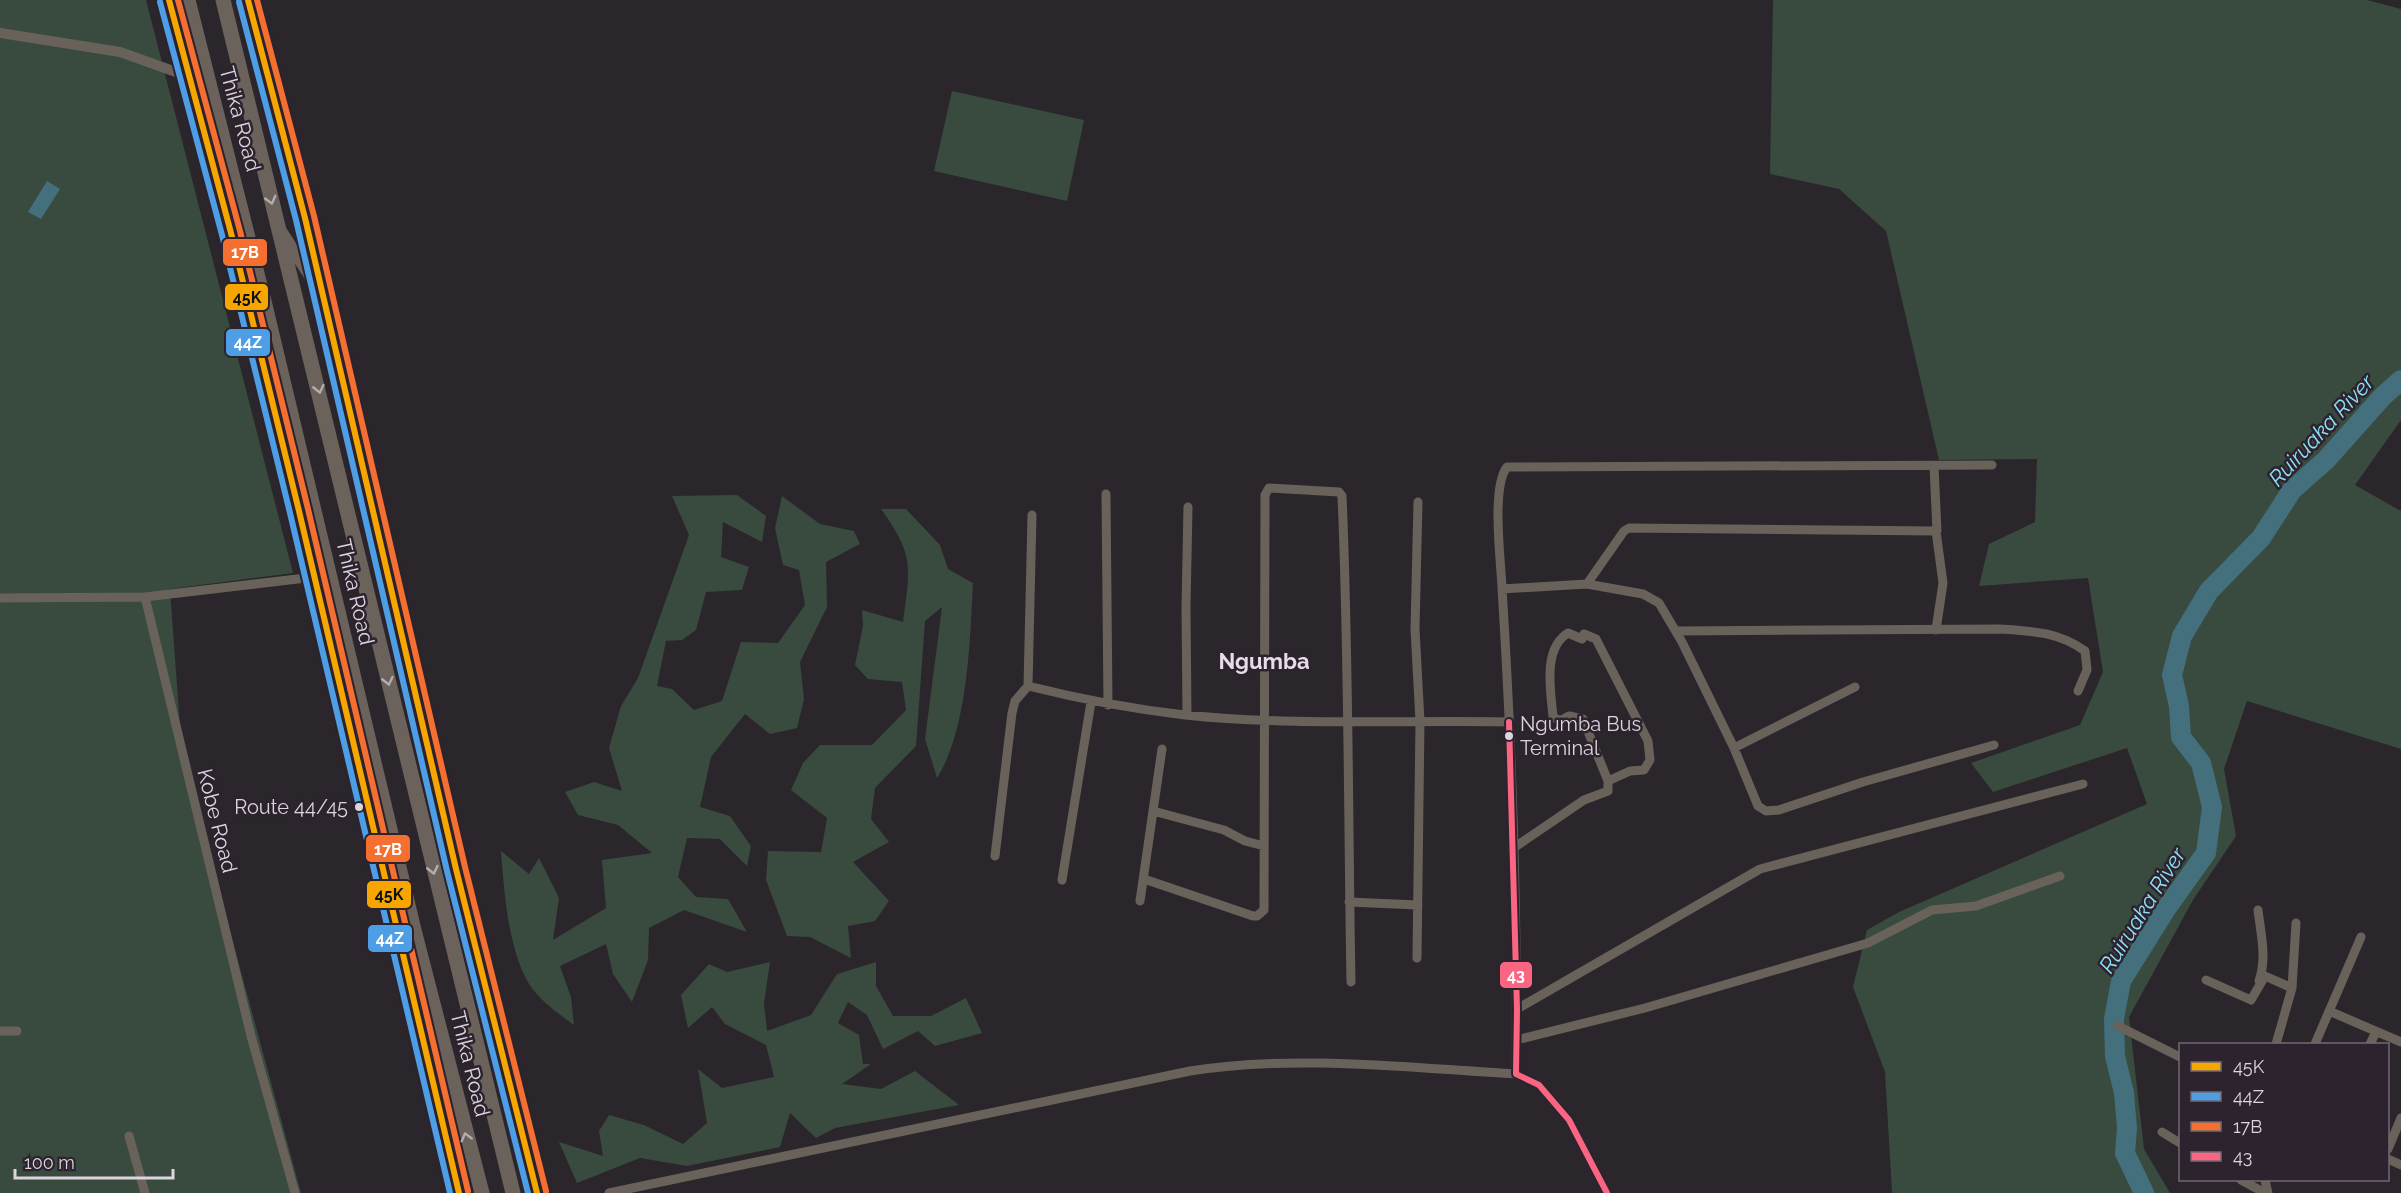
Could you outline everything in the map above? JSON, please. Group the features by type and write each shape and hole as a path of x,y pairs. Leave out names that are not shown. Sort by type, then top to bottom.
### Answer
{"highway":[{"name":"Thika Road","path":"188,0 268,317 422,961 482,1193"},
{"name":"Thika Road","path":"223,0 513,1193"},
{"path":"396,926 422,961"}],"main road":[{"name":"Thika Road","path":"170,0 231,233 432,1070 459,1193"},
{"name":"Thika Road","path":"248,0 387,562 456,869 537,1193"},
{"path":"278,225 322,296"}],"street":[{"path":"0,33 120,52 189,77"},
{"path":"1515,1074 1517,1009 1509,722 1498,525 1500,482 1507,467 1992,465"},
{"path":"1934,466 1937,531 1943,583 1936,630"},
{"path":"1144,879 1257,916 1263,910 1265,495 1269,488 1327,489 1339,492 1342,496 1346,605 1351,982"},
{"path":"1106,494 1108,705"},
{"path":"1417,958 1420,721 1415,629 1418,502"},
{"path":"1187,715 1188,507"},
{"path":"995,856 1012,713 1015,701 1028,686 1032,515"},
{"path":"1587,584 1624,531 1629,528 1937,531"},
{"path":"0,598 145,597 314,577"},
{"path":"1502,589 1587,584 1650,597 1663,607 1734,748 1758,806 1766,811 1779,810 1863,782 1994,746"},
{"name":"Kobe Road","path":"145,597 251,1036 294,1193"},
{"path":"1676,631 2000,629 2055,634 2085,651 2087,670 2078,691"},
{"path":"1512,849 1584,800 1608,791 1608,781 1582,719 1569,716 1560,720 1553,717 1551,658 1554,648 1568,633 1582,639 1584,634 1596,639 1648,741 1650,760 1644,770 1630,771 1608,781"},
{"path":"1028,686 1091,702 1187,715 1265,719 1509,722"},
{"path":"1734,748 1855,687"},
{"path":"1062,880 1091,702"},
{"path":"1140,901 1162,749"},
{"path":"1517,1009 1760,869 2083,784"},
{"path":"1153,811 1224,830 1245,841 1264,846"},
{"path":"1516,1041 1645,1008 1868,943 1932,910 1976,906 2060,876"},
{"path":"1349,902 1418,905"},
{"path":"2251,1000 2264,967 2258,910"},
{"path":"2277,1043 2292,988 2296,923"},
{"path":"2315,1043 2361,937"},
{"path":"2251,1000 2265,976 2292,988"},
{"path":"2206,980 2251,1000"},
{"path":"2329,1011 2401,1042"},
{"path":"2118,1026 2179,1056"},
{"path":"0,1031 17,1031"},
{"path":"2370,1043 2376,1032"},
{"path":"609,1193 1216,1067 1365,1066 1515,1074 1539,1085 1569,1120 1607,1193"},
{"path":"2389,1147 2401,1118"},
{"path":"2162,1132 2179,1142"},
{"path":"129,1136 145,1193"},
{"path":"2245,1181 2266,1193"}],"green space":[{"path":"0,0 146,0 293,573 170,589 182,754 301,1193 0,1193"},
{"path":"1773,0 2367,0 2401,9 2401,420 2355,485 2401,511 2401,749 2247,701 2224,769 2236,836 2193,900 2129,1017 2144,1149 2170,1193 1892,1193 1885,1072 1853,987 1867,930 1899,912 2147,804 2127,748 1993,792 1971,763 2080,725 2103,672 2088,578 1979,586 1989,544 2035,522 2037,459 1939,460 1886,231 1839,189 1770,174"},
{"path":"952,91 1084,120 1067,201 934,171"},
{"path":"737,495 766,516 762,542 723,522 721,557 749,567 742,590 706,592 696,630 682,640 666,641 657,686 672,689 694,710 722,701 741,642 778,643 805,605 799,570 783,565 775,528 782,496 820,524 854,531 860,544 826,562 827,607 800,662 804,699 797,728 770,734 745,714 711,757 700,807 730,816 751,846 747,866 720,839 687,838 678,877 696,897 728,899 747,932 684,910 649,928 648,960 632,1002 613,974 606,944 560,966 571,997 574,1025 538,996 522,970 508,919 501,851 529,874 539,858 559,898 553,940 606,908 602,860 652,853 618,825 578,815 565,792 594,782 622,791 609,748 621,706 638,678 689,535 672,496"},
{"path":"881,509 906,509 940,545 948,569 973,583 970,631 966,684 961,710 947,758 937,778 925,739 942,607 925,621 916,746 875,788 871,819 889,842 853,862 889,901 875,921 848,926 851,958 810,937 787,936 766,880 768,851 821,852 827,818 791,790 803,763 820,745 872,745 906,710 902,682 868,679 855,665 863,626 862,610 903,622 908,574 905,551"},
{"path":"770,962 764,1003 767,1031 811,1015 837,974 876,962 876,986 893,1016 931,1016 966,998 982,1033 935,1046 918,1031 883,1049 867,1015 848,1002 838,1023 859,1035 863,1064 871,1064 842,1084 881,1089 915,1071 959,1105 835,1128 816,1138 790,1113 780,1147 687,1166 640,1158 577,1183 559,1142 603,1156 599,1131 609,1115 644,1125 683,1144 707,1123 698,1069 722,1088 774,1077 766,1045 725,1024 712,1007 688,1028 681,995 709,964 727,972"}],"water":[{"path":"47,181 60,189 41,219 28,212"}],"waterway":[{"name":"Ruiruaka River","path":"2144,1193 2125,1153 2127,1128 2124,1093 2115,1056 2114,1019 2121,981 2166,909 2206,853 2212,807 2201,763 2181,737 2179,706 2172,675 2182,636 2209,591 2261,538 2292,490 2326,460 2383,396 2401,380"}],"transit line":[{"name":"45K","path":"169,0 231,233 299,511 459,1193"},
{"name":"17B","path":"178,0 240,231 308,509 468,1191"},
{"name":"45K","path":"248,0 305,218 456,869 537,1193"},
{"name":"17B","path":"257,0 314,216 465,867 546,1191"},
{"name":"44Z","path":"160,2 222,235 290,513 450,1193"},
{"name":"44Z","path":"239,2 296,220 447,871 528,1193"},
{"name":"43","path":"1509,722 1517,1009 1516,1074 1539,1085 1569,1120 1607,1193"}],"place":[{"name":"Ngumba Bus Terminal","path":"1509,736"},
{"name":"Route 44/45","path":"359,807"}],"district":[{"name":"Ngumba","path":"1264,661"}]}
